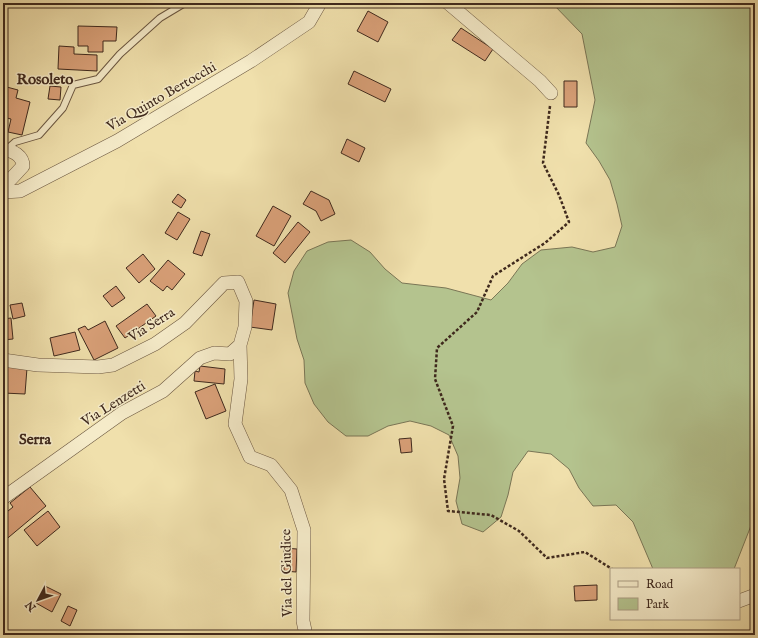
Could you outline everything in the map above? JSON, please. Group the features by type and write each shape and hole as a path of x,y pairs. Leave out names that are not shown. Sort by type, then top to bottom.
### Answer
{"street":[{"name":"Via Quinto Bertocchi","path":"3,192 20,191 117,140 251,61 309,22 320,3"},
{"path":"448,3 540,81 551,94"},
{"path":"3,182 11,179 23,166 23,161 19,155 5,150"},
{"name":"Via Serra","path":"3,360 38,365 98,367 113,365 155,344 185,322 224,283 238,282 246,301 245,326 240,345"},
{"name":"Via Lenzetti","path":"3,498 122,413 163,391 200,358 214,353 230,354 240,345"},
{"name":"Via del Giudice","path":"240,345 242,379 235,424 250,457 271,465 292,490 304,530 303,621 306,635"},
{"path":"740,601 755,595"}],"lane":[{"path":"5,150 15,142 39,135 63,108 73,85 98,79 120,54 160,18 185,3"}],"path":[{"path":"551,94 543,163 559,195 568,222 546,243 493,276 477,312 437,348 435,379 453,426 444,479 448,511 491,515 519,531 548,558 585,552 610,568"}],"green space":[{"path":"552,3 755,3 755,510 754,518 734,568 653,568 633,522 616,505 593,506 579,488 569,469 551,454 528,451 513,472 501,517 483,532 462,524 456,501 460,478 458,456 449,435 431,426 410,421 388,426 368,436 346,436 328,422 314,404 305,383 304,360 297,339 288,293 294,271 307,251 328,242 351,240 370,252 385,269 402,283 446,288 491,300 508,283 522,264 541,250 572,247 593,252 615,247 622,226 617,204 610,180 586,143 595,100 582,34"}],"building":[{"path":"368,11 388,22 378,42 357,31"},
{"path":"78,26 117,27 116,41 103,41 103,52 88,52 88,46 78,46"},
{"path":"461,28 493,49 485,61 452,40"},
{"path":"59,46 74,47 74,54 97,55 97,71 58,69"},
{"path":"354,71 391,89 385,102 348,84"},
{"path":"564,81 577,81 577,107 564,107"},
{"path":"3,86 18,90 16,98 30,102 22,135 8,132 11,119 3,117"},
{"path":"50,86 61,87 60,100 48,99"},
{"path":"347,139 365,148 359,162 341,153"},
{"path":"311,191 329,200 335,214 321,221 316,211 303,204"},
{"path":"178,194 186,200 181,208 172,202"},
{"path":"273,206 291,216 274,246 256,236"},
{"path":"178,212 190,219 177,240 165,233"},
{"path":"298,222 310,232 285,263 273,253"},
{"path":"201,231 210,234 202,256 193,253"},
{"path":"143,254 155,269 139,283 126,268"},
{"path":"168,260 185,274 172,290 167,286 163,291 150,281"},
{"path":"116,286 125,298 112,307 103,296"},
{"path":"254,300 276,304 272,330 250,327"},
{"path":"22,303 25,316 13,319 10,305"},
{"path":"147,304 156,316 125,338 116,326"},
{"path":"11,318 13,339 3,340 3,319"},
{"path":"105,321 118,348 94,360 78,329 85,326 88,330"},
{"path":"75,332 80,350 54,356 50,338"},
{"path":"200,366 225,369 224,384 194,381 195,371 199,372"},
{"path":"3,367 27,368 25,394 3,393"},
{"path":"215,384 226,411 206,419 195,392"},
{"path":"411,438 412,452 401,453 399,439"},
{"path":"30,487 46,506 3,542 3,515 13,507 10,503"},
{"path":"48,511 60,527 37,546 24,530"},
{"path":"284,548 297,549 296,572 284,571"},
{"path":"597,585 597,600 575,601 574,586"},
{"path":"45,586 61,594 52,612 36,603"},
{"path":"68,606 77,610 70,626 61,621"}],"district":[{"name":"Rosoleto","path":"45,79"},
{"name":"Serra","path":"35,439"}]}
